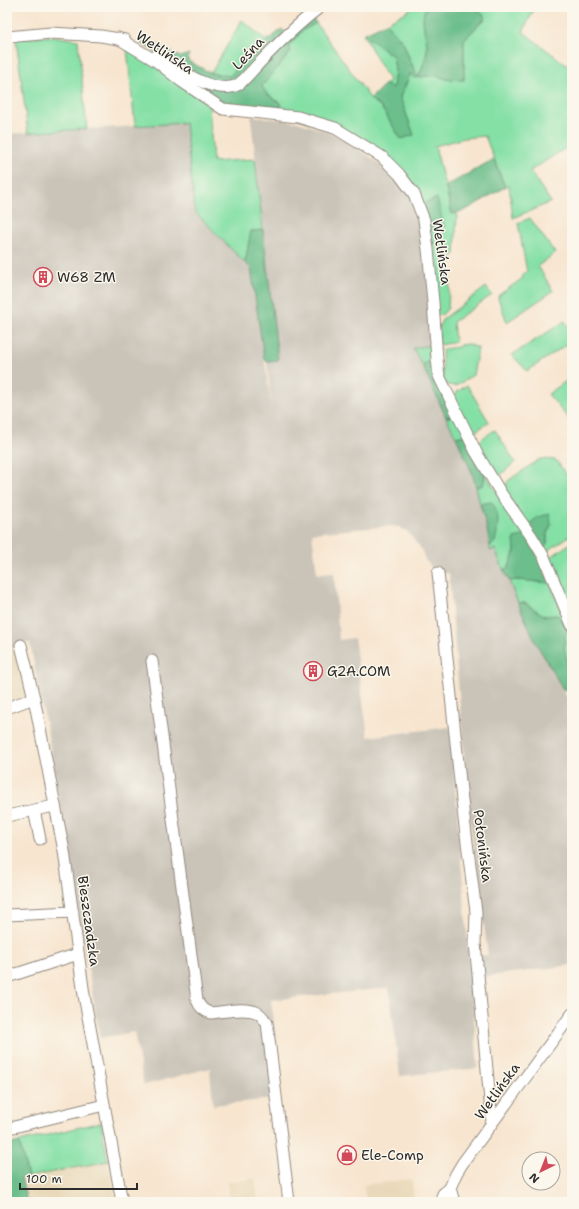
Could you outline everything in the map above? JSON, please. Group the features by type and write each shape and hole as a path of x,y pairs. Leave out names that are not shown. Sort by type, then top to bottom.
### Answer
{"street":[{"name":"Leśna","path":"7,37 51,33 118,38 132,41 208,84 233,87 242,82 271,50 320,7"},
{"name":"Wetlińska","path":"118,38 156,61 181,81 223,109 298,118 334,128 382,157 399,174 414,194 424,220 429,257 439,376 476,452 544,557 572,625"},
{"name":"Połonińska","path":"438,573 464,819 476,912 475,943 492,1122"},
{"name":"Bieszczadzka","path":"21,645 34,698 64,851 78,954 122,1202"},
{"path":"152,661 197,1000 202,1009 206,1012 211,1013 246,1010 256,1012 267,1023 289,1202"},
{"path":"7,708 34,698"},
{"path":"7,816 54,806"},
{"path":"29,812 40,839"},
{"path":"7,915 73,912"},
{"path":"7,977 78,954"},
{"name":"Wetlińska","path":"440,1202 443,1194 452,1197 459,1169 572,1014"},
{"path":"14,1127 104,1105"}],"shaded area":[{"path":"253,116 297,122 323,130 346,140 384,167 405,188 411,197 419,217 425,252 423,256 423,263 427,266 433,345 414,348 471,470 487,529 490,550 495,549 536,643 572,706 572,950 568,951 571,965 483,977 480,956 488,955 469,812 449,573 432,574 431,566 425,560 422,550 407,531 399,527 391,526 312,533 317,574 334,573 339,640 354,638 368,737 450,727 478,1068 400,1076 389,988 271,1000 280,1082 273,1099 213,1105 210,1068 144,1085 134,1032 100,1038 48,735 30,643 24,643 7,650 7,134 185,123 195,212 251,268 272,411 267,361 278,359 251,119"},
{"path":"18,646 28,694 7,703 7,650"},
{"path":"108,1161 116,1202 27,1202 21,1178"},
{"path":"255,1179 258,1202 229,1202 227,1182"},
{"path":"412,1179 414,1202 366,1202 364,1185"}],"green space":[{"path":"411,7 426,7 423,22 427,51 419,77 411,63 403,42 386,23 408,11"},
{"path":"426,7 474,7 486,17 464,40 464,80 446,79 436,75 414,78 411,73 400,97 414,135 401,139 381,107 370,99 385,84 393,88 395,70 393,56 363,34 386,23 403,42 411,63 419,77 427,52 423,22"},
{"path":"474,7 535,7 523,32 572,69 572,144 530,171 551,202 513,218 509,185 505,187 485,136 464,138 435,146 452,214 457,213 455,254 451,257 448,308 442,315 436,315 427,231 439,229 436,198 421,205 412,188 360,141 281,112 281,104 266,93 262,86 291,52 289,46 302,31 316,23 370,98 381,107 401,139 414,135 400,97 411,73 419,77 436,75 446,79 464,80 464,40 486,18"},
{"path":"312,17 316,23 302,31 289,45 291,52 262,86 266,93 281,104 281,112 227,106 201,91 184,75 239,89"},
{"path":"242,20 267,41 230,76 211,73"},
{"path":"282,29 286,33 240,80 220,84 183,69 140,43 149,40 180,57 189,54 188,61 211,73 230,76 243,62"},
{"path":"363,34 393,56 395,70 393,88 385,84 389,80"},
{"path":"53,36 78,40 87,129 28,133 16,39"},
{"path":"127,48 153,64 209,104 213,162 255,159 263,230 251,231 245,263 195,212 185,123 135,126"},
{"path":"494,159 505,187 466,210 452,214 446,186"},
{"path":"437,198 444,227 427,231 421,205"},
{"path":"530,218 555,253 538,266 553,291 507,322 498,298 499,295 523,278 522,275 527,272 518,223"},
{"path":"263,230 278,360 267,361 264,359 251,268 245,263 251,231"},
{"path":"486,287 492,295 453,322 455,342 440,345 438,329 442,320"},
{"path":"565,321 572,333 572,341 527,371 512,355"},
{"path":"468,344 478,348 473,375 456,386 447,385 443,378 442,351 444,349"},
{"path":"433,345 449,399 436,386 428,361 422,365 413,348"},
{"path":"428,361 434,363 435,373 432,376 436,386 449,399 457,416 446,417 422,365"},
{"path":"572,377 572,423 548,394"},
{"path":"467,385 489,422 472,434 454,398 457,392"},
{"path":"457,416 466,435 456,437 446,417"},
{"path":"495,430 515,462 497,478 475,446 484,437"},
{"path":"466,435 485,474 483,485 476,487 471,470 456,437"},
{"path":"540,459 556,460 572,482 572,534 545,553 542,549 547,544 547,534 551,525 528,525 502,489 509,480"},
{"path":"485,474 527,535 514,539 515,551 508,569 503,569 495,549 490,551 490,546 495,542 491,502 480,504 476,487 483,485"},
{"path":"491,502 496,511 498,521 495,542 490,546 480,504"},
{"path":"550,514 551,525 547,534 547,544 542,549 528,525 538,517"},
{"path":"527,535 550,583 517,580 509,581 503,569 508,569 515,551 514,538"},
{"path":"572,542 572,617 548,559"},
{"path":"517,580 550,583 572,636 572,676 564,647 567,629 558,615 545,616 525,603 518,603 509,581"},
{"path":"518,603 524,603 545,616 558,615 567,629 564,645 572,687 567,690 563,689 536,643"},
{"path":"101,1122 108,1161 28,1177 19,1142"},
{"path":"7,1126 11,1144 19,1142 28,1177 21,1178 27,1202 7,1202"}],"place":[{"name":"W68 ZM","path":"43,277"},
{"name":"G2A.COM","path":"313,671"},
{"name":"Ele-Comp","path":"347,1155"}]}
